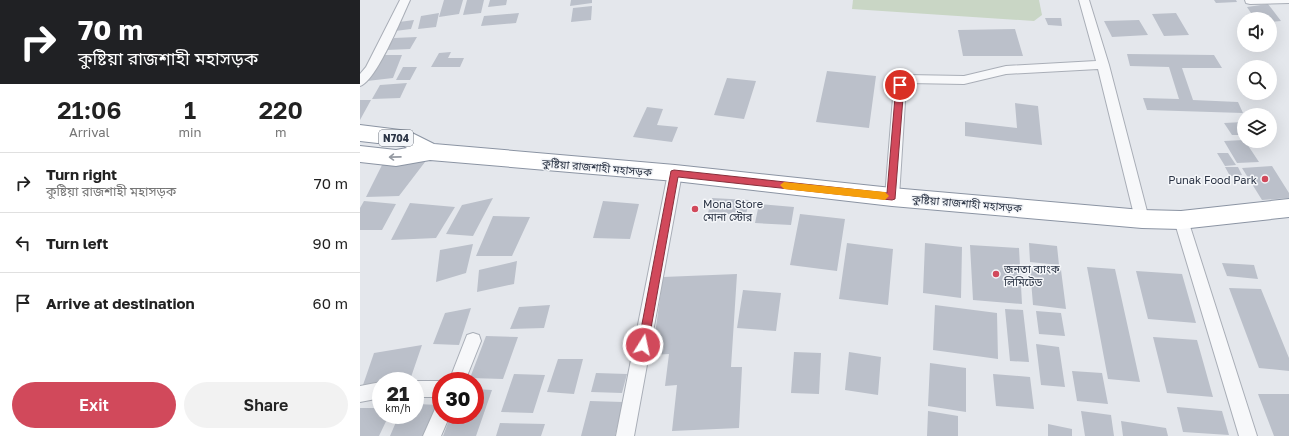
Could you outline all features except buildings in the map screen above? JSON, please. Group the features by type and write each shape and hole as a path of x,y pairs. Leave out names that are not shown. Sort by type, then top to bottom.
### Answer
{"highway":[{"name":"কুষ্টিয়া রাজশাহী মহাসড়ক","path":"360,133 408,139 430,152"},
{"name":"কুষ্টিয়া রাজশাহী মহাসড়ক","path":"360,154 396,158 430,152 674,173 892,197 1142,219 1181,220 1289,208"}],"street":[{"path":"360,82 371,69 405,0"},
{"path":"1084,0 1103,65 1142,219"},
{"path":"1250,1 1289,0"},
{"path":"892,197 900,85 906,79 964,80 1006,70 1103,65"},
{"path":"625,436 674,173"},
{"path":"1181,220 1248,436"},
{"path":"460,372 472,341"},
{"path":"360,394 372,392"},
{"path":"432,436 437,424"}],"green space":[{"path":"853,0 1039,0 1042,15 1034,21 852,9"}],"slow traffic":[{"path":"784,185 885,196"}],"place":[{"name":"Punak Food Park","path":"1265,179"},
{"name":"Mona Store মোনা স্টোর","path":"695,209"},
{"name":"জনতা ব্যাংক লিমিটেড","path":"996,274"}],"route":[{"path":"643,345 674,173 892,197 900,85"}]}
